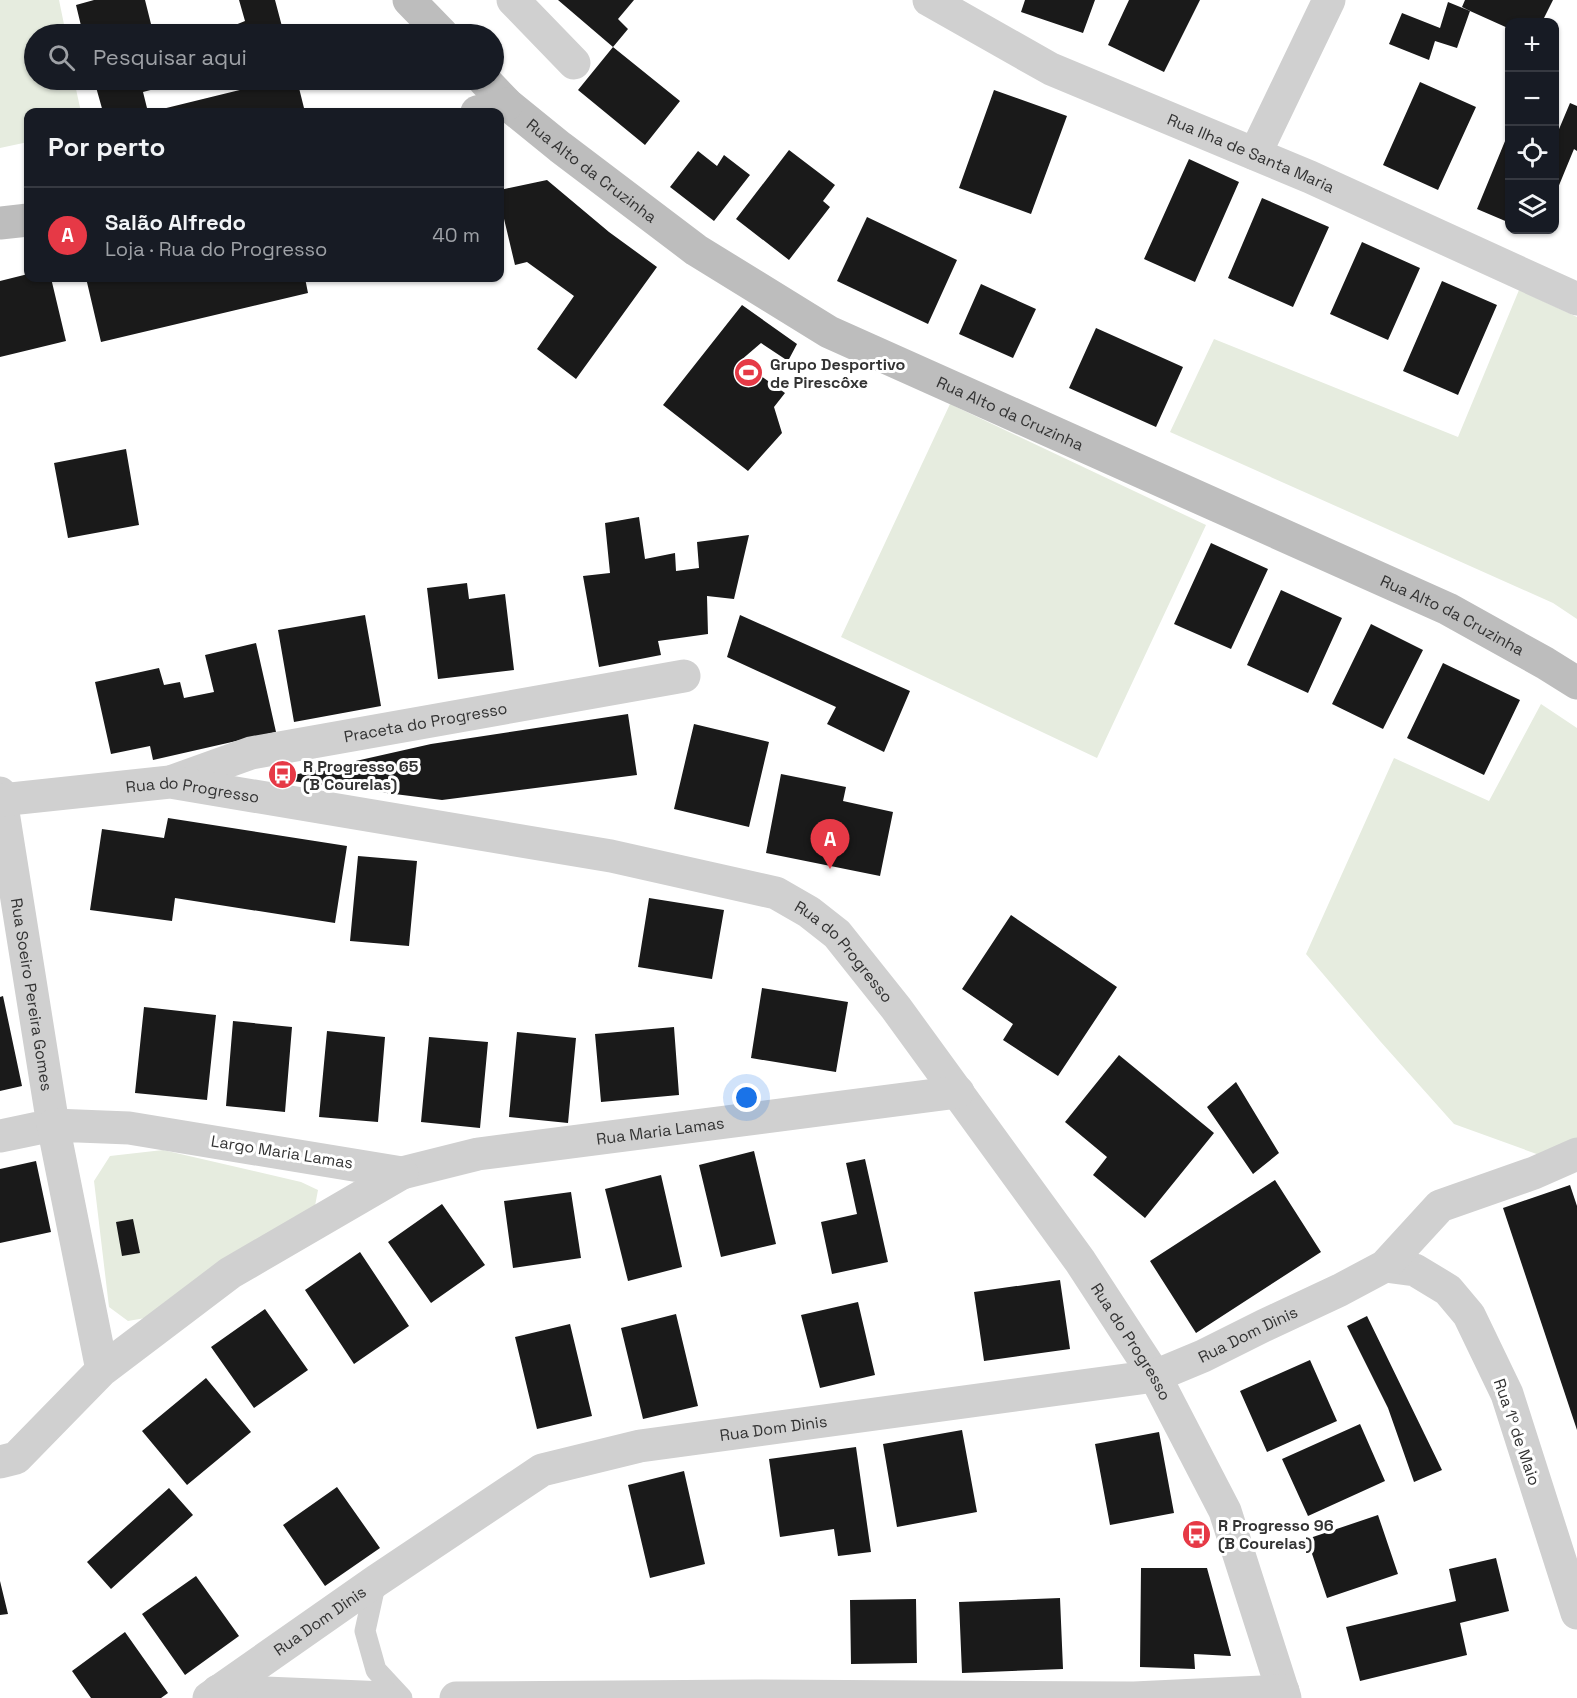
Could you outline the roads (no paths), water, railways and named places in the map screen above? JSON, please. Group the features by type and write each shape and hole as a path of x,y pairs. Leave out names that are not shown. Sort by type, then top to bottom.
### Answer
{"street":[{"path":"409,0 432,24"},
{"path":"513,0 574,63"},
{"name":"Rua Ilha de Santa Maria","path":"929,0 1051,69 1310,177 1577,299"},
{"path":"1255,154 1329,0"},
{"name":"Rua Alto da Cruzinha","path":"487,90 492,108"},
{"name":"Rua Alto da Cruzinha","path":"504,115 560,147 696,250 829,332 1448,609 1577,683"},
{"path":"0,223 24,220"},
{"name":"Praceta do Progresso","path":"170,782 251,753 684,676"},
{"name":"Rua do Progresso","path":"0,798 170,782 611,856 776,893 809,912 837,934 896,1008 1080,1261 1155,1376 1225,1511 1284,1695"},
{"name":"Rua Soeiro Pereira Gomes","path":"0,798 53,1125"},
{"name":"Rua Maria Lamas","path":"402,1173 478,1154 958,1092"},
{"path":"53,1125 102,1371"},
{"name":"Largo Maria Lamas","path":"0,1136 53,1125 129,1128 402,1173"},
{"name":"Rua Dom Dinis","path":"213,1694 542,1470 640,1446 1155,1376 1203,1356 1385,1266 1440,1206 1534,1173 1577,1154"},
{"path":"0,1462 16,1458 102,1371 230,1273 402,1173"},
{"name":"Rua 1º de Maio","path":"1385,1266 1415,1270 1448,1290 1469,1315 1507,1394 1577,1613"},
{"path":"213,1694 386,1698"},
{"path":"456,1698 1134,1698 1284,1695"}],"lane":[{"path":"376,1581 364,1631 376,1670 402,1698"}],"place":[{"name":"Grupo Desportivo de Pirescôxe","path":"749,373"},
{"name":"R Progresso 65 (B Courelas)","path":"282,775"},
{"name":"Salão Alfredo","path":"830,869"},
{"name":"R Progresso 96 (B Courelas)","path":"1197,1534"}]}
